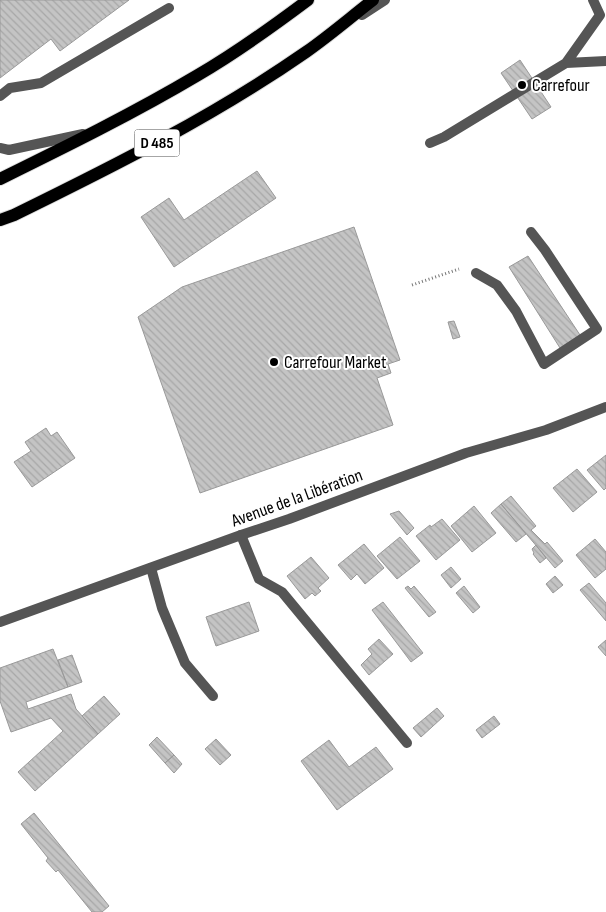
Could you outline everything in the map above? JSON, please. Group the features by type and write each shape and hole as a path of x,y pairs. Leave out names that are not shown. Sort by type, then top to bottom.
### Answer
{"main road":[{"name":"D 485","path":"0,179 99,131 199,75 258,37 308,0"},
{"name":"D 485","path":"0,220 14,216 122,162 221,107 307,51 372,0"}],"street":[{"path":"307,51 385,0"},
{"path":"430,143 444,137 566,64 603,18 593,0"},
{"path":"0,96 10,88 41,83 169,8"},
{"path":"566,64 606,61"},
{"path":"0,148 9,150 99,131"},
{"path":"476,273 497,285 512,304 544,364 597,330 545,250 531,232"},
{"name":"Avenue de la Libération","path":"0,622 466,453 546,430 606,407"},
{"path":"241,535 259,579 282,592 408,743"},
{"path":"151,568 162,608 185,663 213,696"}],"path":[{"path":"412,285 458,269 465,263"}],"building":[{"path":"0,0 129,0 60,51 51,39 0,78"},
{"path":"520,60 551,107 532,119 501,73"},
{"path":"257,171 276,198 174,267 141,217 169,198 184,220"},
{"name":"Carrefour Market","path":"354,227 400,360 388,364 391,373 377,378 393,425 200,493 138,317 182,287"},
{"path":"528,256 580,335 560,348 509,267"},
{"path":"454,321 460,337 453,339 448,322"},
{"path":"46,428 51,436 57,432 75,458 32,487 14,462 31,451 25,442"},
{"path":"606,455 606,488 604,490 587,470"},
{"path":"577,469 597,492 573,512 553,488"},
{"path":"511,496 536,526 531,530 545,544 547,542 563,561 555,568 501,504"},
{"path":"501,504 526,534 516,542 491,513"},
{"path":"474,506 496,533 472,552 451,526"},
{"path":"399,511 414,528 407,535 390,514"},
{"path":"442,519 460,540 436,560 416,536 430,525 431,527"},
{"path":"400,537 420,561 397,579 377,556"},
{"path":"595,539 606,552 606,569 595,578 576,555"},
{"path":"364,544 384,568 365,584 357,574 351,580 338,565"},
{"path":"536,545 546,558 540,563 533,554 532,549"},
{"path":"311,557 329,578 318,588 321,591 315,596 312,593 305,599 287,576"},
{"path":"451,567 461,579 451,588 441,575"},
{"path":"555,576 563,585 553,593 546,584"},
{"path":"589,583 606,603 606,621 580,590"},
{"path":"408,586 411,589 414,586 436,612 429,617 405,588"},
{"path":"464,586 480,607 473,613 456,593"},
{"path":"249,602 259,631 216,646 206,617"},
{"path":"383,602 423,653 411,662 372,610"},
{"path":"379,639 393,654 369,675 361,665 372,654 368,649"},
{"path":"606,640 606,656 598,647"},
{"path":"53,649 68,687 26,702 28,709 71,694 76,709 98,734 35,791 18,772 63,731 51,718 11,732 0,701 0,668"},
{"path":"72,655 82,682 68,687 58,660"},
{"path":"104,696 120,714 98,734 82,716"},
{"path":"437,708 444,716 421,737 413,728"},
{"path":"494,716 500,724 482,738 476,730"},
{"path":"157,737 174,755 165,763 149,745"},
{"path":"216,739 231,755 220,765 205,749"},
{"path":"329,740 349,767 376,747 393,769 337,810 301,761"},
{"path":"174,755 182,764 174,773 165,763"},
{"path":"34,813 109,906 102,912 92,912 58,870 56,872 46,861 48,858 21,824"}],"place":[{"name":"Carrefour","path":"522,85"},
{"name":"Carrefour Market","path":"274,362"}]}
